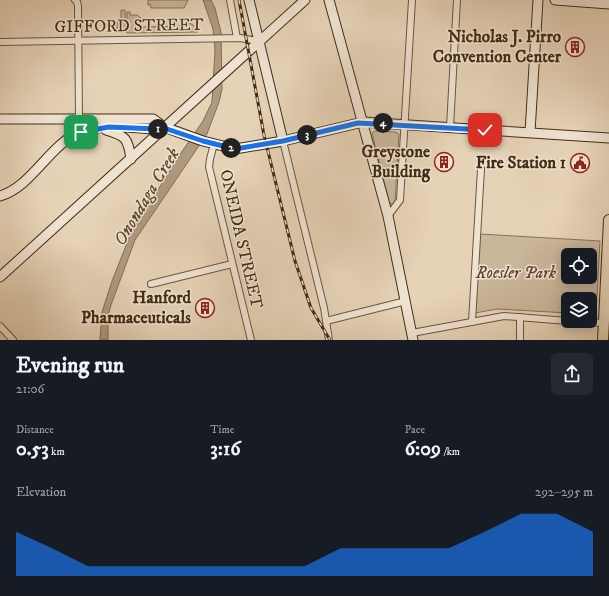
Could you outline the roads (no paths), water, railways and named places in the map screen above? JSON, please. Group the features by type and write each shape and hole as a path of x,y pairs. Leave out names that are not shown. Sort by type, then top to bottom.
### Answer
{"main road":[{"path":"249,0 283,141"},
{"path":"0,277 305,0"},
{"path":"329,0 388,216 412,336"},
{"path":"530,132 538,0"},
{"path":"555,0 609,4"},
{"path":"0,119 153,119 164,128"},
{"path":"0,196 12,191 75,134 97,128 164,128 203,141 235,149 283,141 363,122 609,138"},
{"path":"97,128 124,136 128,144 131,159"},
{"path":"603,340 609,220"}],"street":[{"path":"230,0 237,38"},
{"path":"388,216 400,200 412,0"},
{"path":"450,127 457,0"},
{"path":"76,1 79,118"},
{"name":"GIFFORD STREET","path":"0,42 237,38 259,42"},
{"path":"283,141 326,321 329,340"},
{"name":"ONEIDA STREET","path":"214,144 209,167 251,340"},
{"path":"472,322 481,169"},
{"path":"151,284 232,264"},
{"path":"326,321 406,301"},
{"path":"412,336 504,316 561,320"},
{"path":"520,317 520,340"},
{"path":"597,323 603,323"},
{"path":"0,326 13,340"}],"railway":[{"path":"239,0 264,135 295,261 311,308 330,340"}],"place":[{"name":"Nicholas J. Pirro Convention Center","path":"575,47"},
{"name":"Greystone Building","path":"444,162"},
{"name":"Fire Station 1","path":"580,163"},
{"name":"Hanford Pharmaceuticals","path":"205,308"}],"water label":[{"name":"Onondaga Creek","path":"147,197"}],"park label":[{"name":"Roesler Park","path":"516,273"}]}
